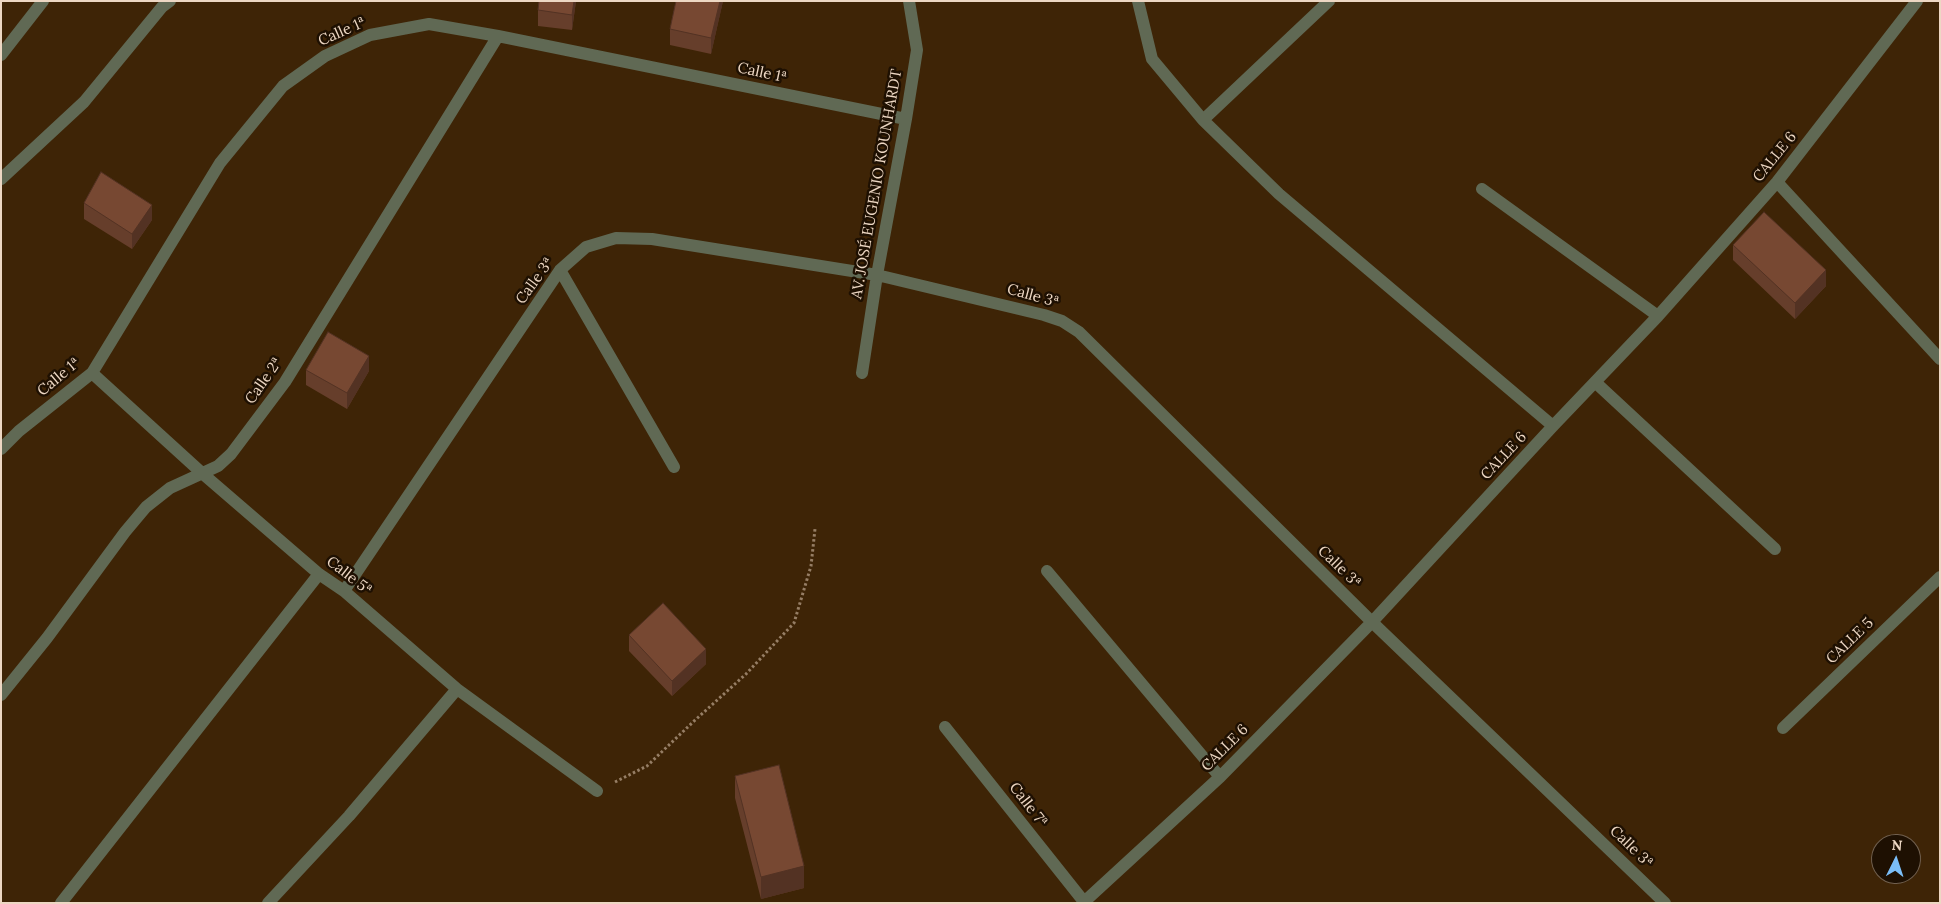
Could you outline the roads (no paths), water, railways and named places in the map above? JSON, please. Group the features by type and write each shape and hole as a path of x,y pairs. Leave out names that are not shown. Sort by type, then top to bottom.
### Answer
{"street":[{"path":"1,55 43,1"},
{"path":"1,179 84,102 162,7 170,1"},
{"name":"AV. JOSÉ EUGENIO KOUNHARDT","path":"862,373 877,275 917,50 909,1"},
{"path":"1203,120 1328,1"},
{"name":"CALLE 6","path":"1084,903 1220,777 1372,622 1553,426 1658,316 1777,182 1916,1"},
{"path":"1139,2 1152,59 1203,120 1279,194 1553,426"},
{"name":"Calle 1ª","path":"1,448 20,430 92,373 220,163 283,86 325,56 370,35 429,24 498,36 906,119"},
{"name":"Calle 2ª","path":"1,695 47,638 125,532 146,507 170,488 218,466 231,454 285,382 498,36"},
{"path":"1777,182 1940,359"},
{"path":"1482,189 1658,316"},
{"name":"Calle 3ª","path":"344,591 560,270 586,247 616,238 652,239 877,275 1044,315 1062,321 1079,332 1372,622 1665,903"},
{"path":"560,270 674,467"},
{"name":"Calle 5ª","path":"92,373 203,474 319,574 344,591 457,689 597,791"},
{"path":"1595,382 1775,549"},
{"path":"1047,571 1220,777"},
{"path":"61,903 319,574"},
{"name":"CALLE 5","path":"1784,728 1940,577"},
{"path":"268,903 349,816 457,689"},
{"name":"Calle 7ª","path":"945,727 1084,903"}]}
